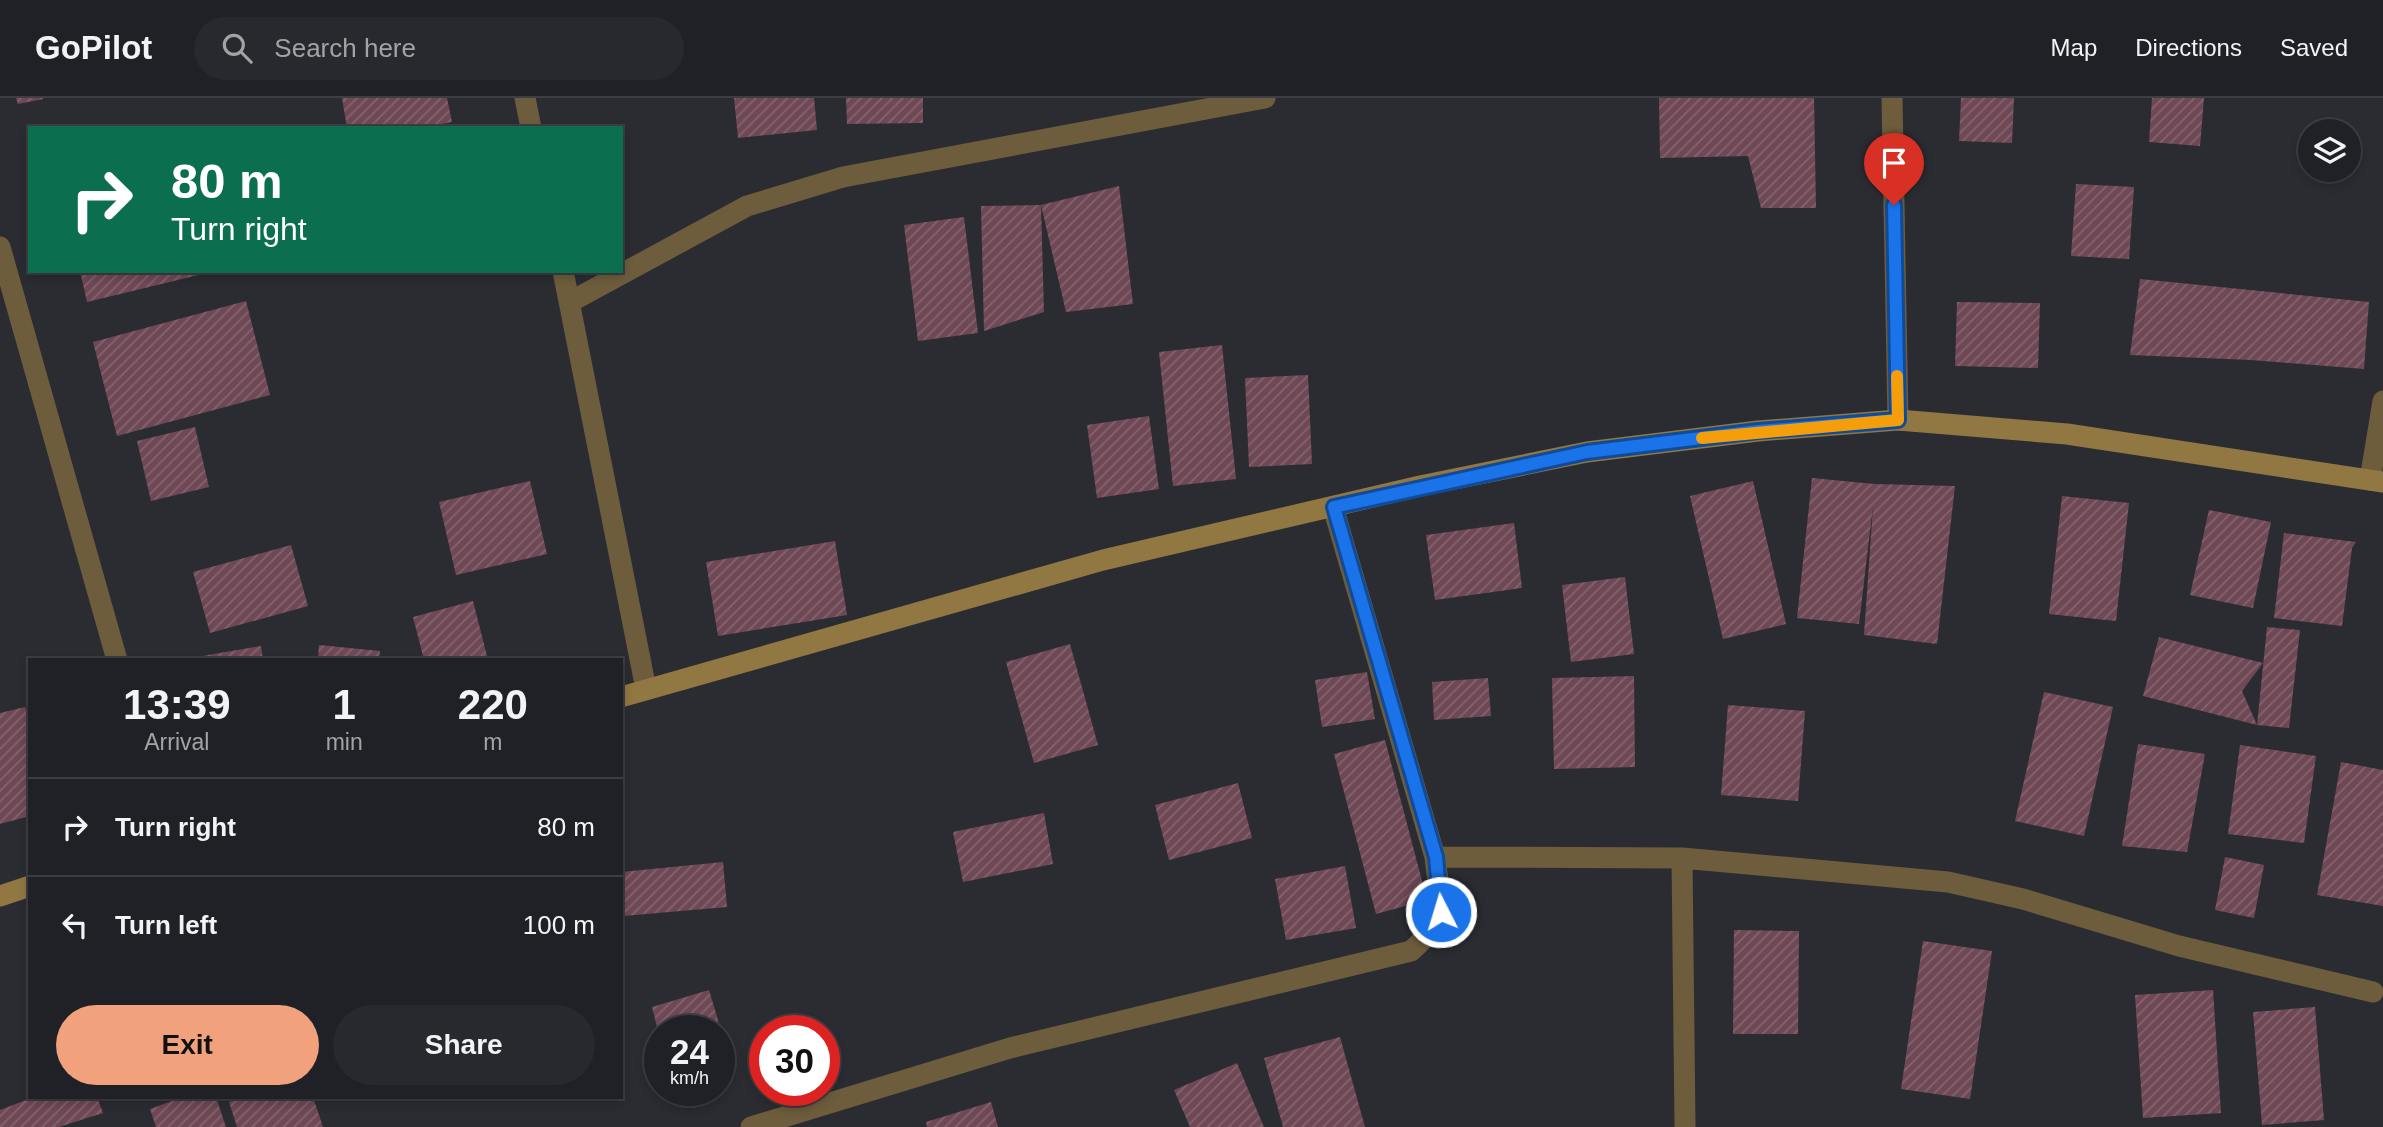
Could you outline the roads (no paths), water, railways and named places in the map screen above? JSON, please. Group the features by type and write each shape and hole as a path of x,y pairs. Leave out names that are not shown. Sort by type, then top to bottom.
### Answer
{"street":[{"path":"525,98 531,126"},
{"path":"570,302 747,206 831,181 957,153 1039,142 1265,98"},
{"path":"1892,98 1898,420"},
{"path":"0,247 8,309 116,658"},
{"path":"564,273 646,690"},
{"path":"623,696 1103,560 1587,452 1758,431 1898,420 2067,434 2377,481 2383,401"},
{"path":"751,1127 1010,1048 1411,951 1433,932 1441,912 1436,857 1334,507"},
{"path":"1436,857 1682,858 1948,882 1984,888 2179,946 2373,992"},
{"path":"1682,858 1685,1127"},
{"path":"0,896 28,887"}]}
